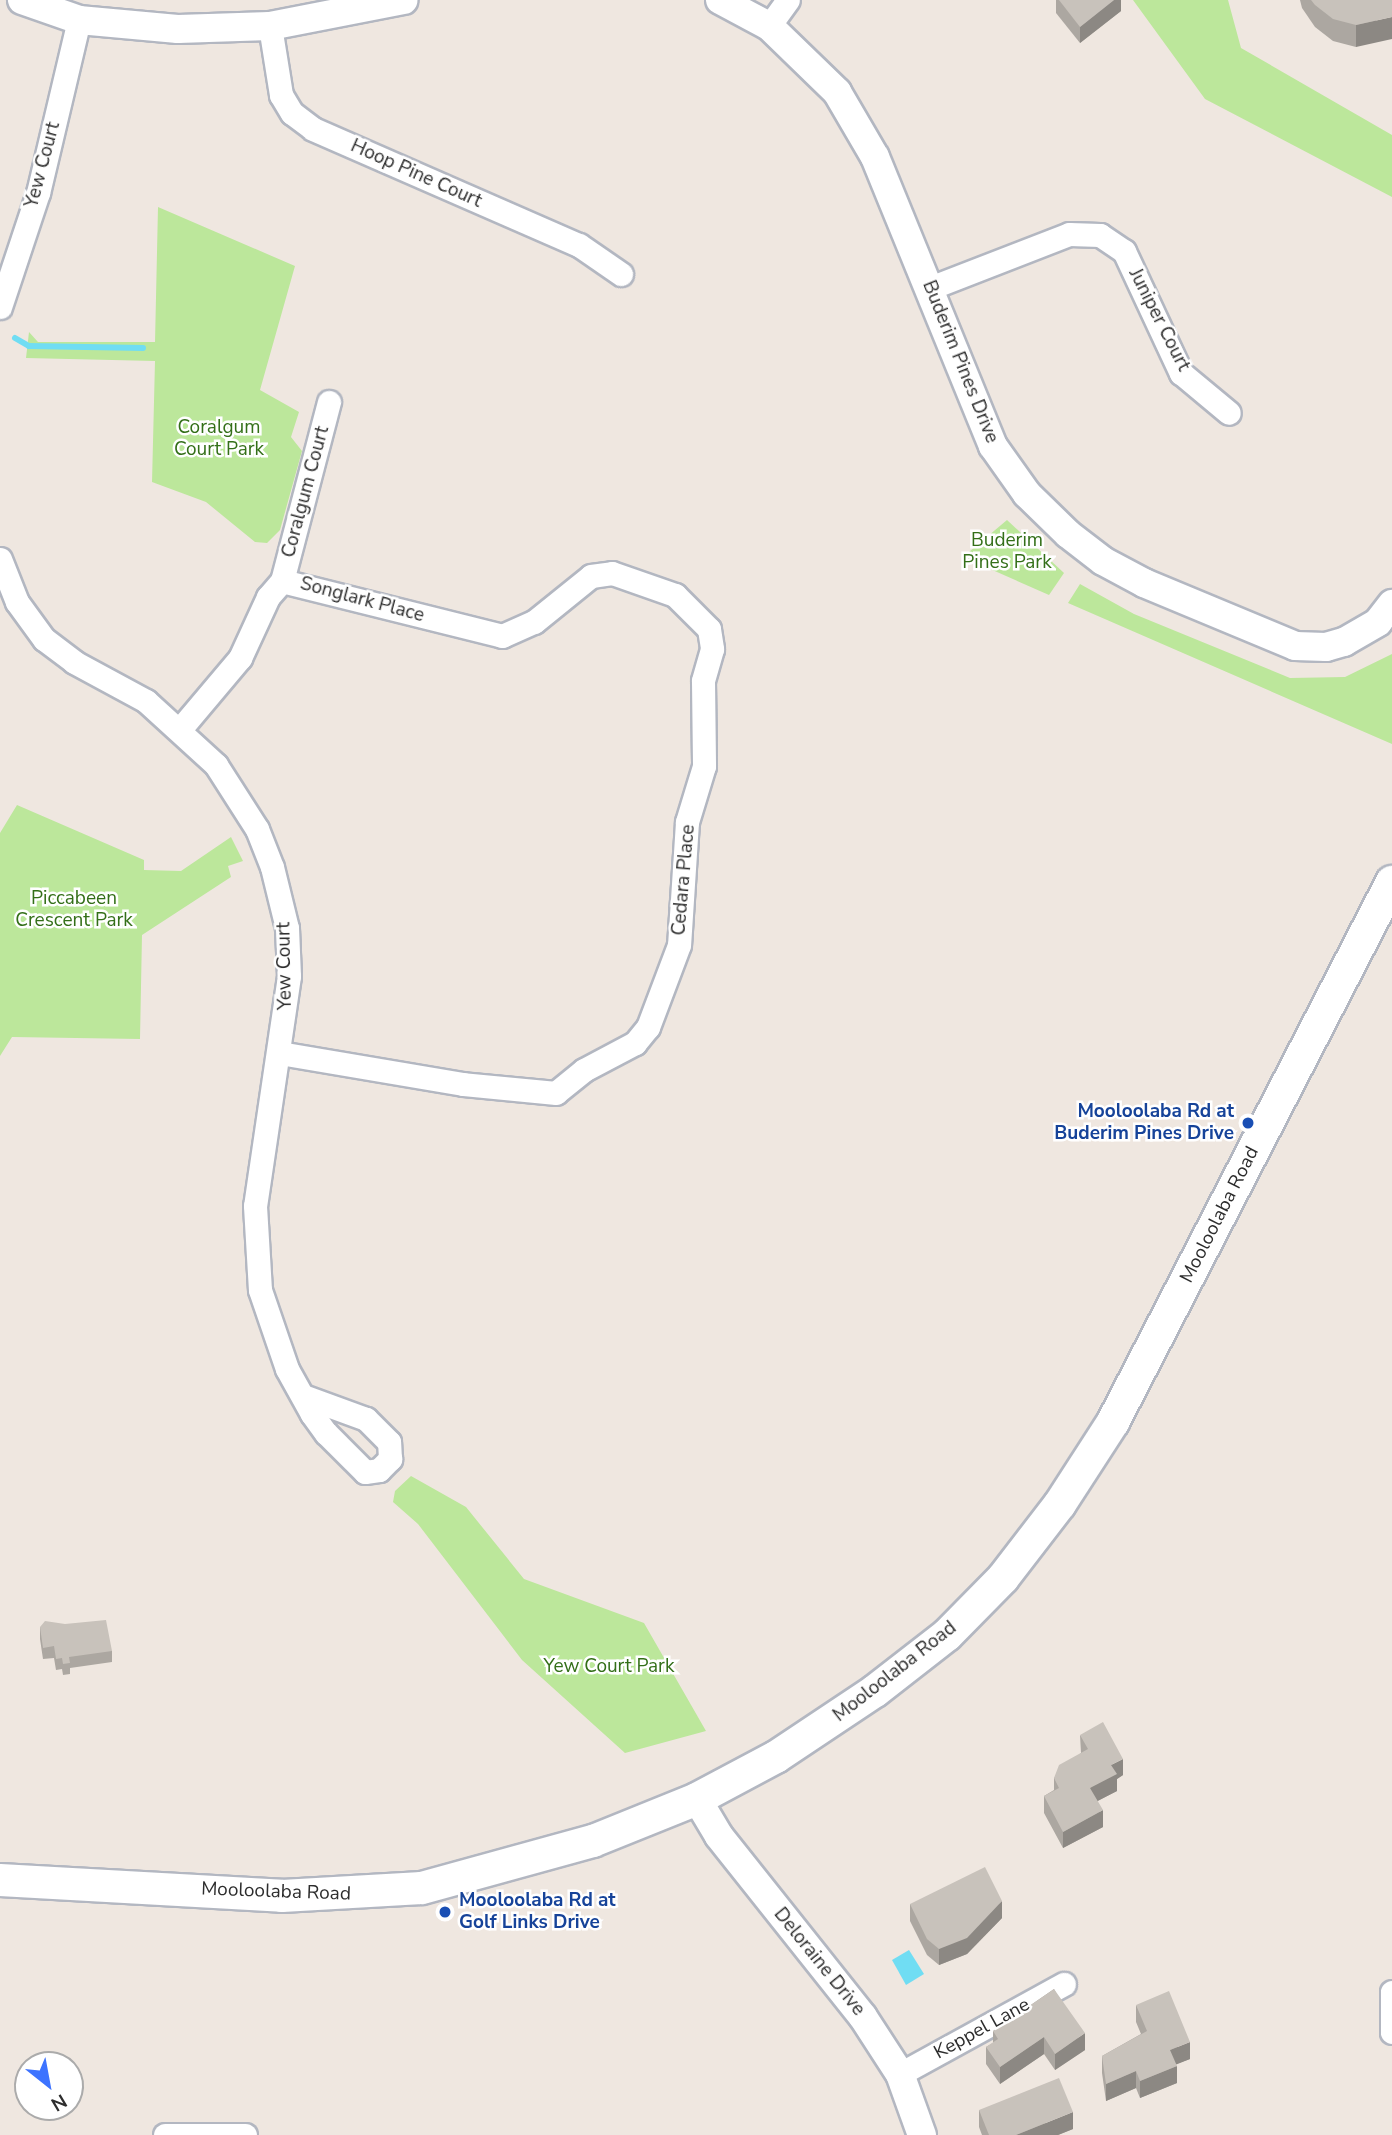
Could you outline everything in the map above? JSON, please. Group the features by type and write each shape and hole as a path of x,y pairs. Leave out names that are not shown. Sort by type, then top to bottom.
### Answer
{"main road":[{"name":"Mooloolaba Road","path":"0,1880 132,1884 282,1896 422,1888 593,1841 696,1799 800,1742 909,1666 1003,1578 1060,1504 1114,1422 1392,882"},
{"name":"Mooloolaba Road","path":"0,1861 132,1884"}],"street":[{"path":"22,0 79,20 178,29 270,26 404,0"},
{"name":"Buderim Pines Drive","path":"720,0 769,26 837,92 875,157 993,446 1027,494 1103,561 1295,646 1326,647 1361,635 1392,604"},
{"path":"769,26 788,0"},
{"name":"Yew Court","path":"0,307 38,192 79,20"},
{"name":"Hoop Pine Court","path":"270,26 281,95 292,113 313,129 579,245 621,274"},
{"name":"Juniper Court","path":"930,288 1069,234 1100,235 1124,251 1181,373 1229,413"},
{"name":"Coralgum Court","path":"282,581 329,402"},
{"name":"Yew Court","path":"0,559 17,602 44,639 100,678 146,701 181,729 227,779 257,829 272,867 289,942 280,1053 258,1184 256,1247 260,1290 273,1335 303,1396"},
{"name":"Cedara Place","path":"280,1053 463,1084 556,1093 584,1070 619,1055 648,1027 679,945 687,822 704,766 703,681 712,649 709,629 675,595 612,573 591,576 566,593"},
{"name":"Songlark Place","path":"181,729 240,658 268,597 282,581 502,636 534,622 566,593"},
{"name":"Deloraine Drive","path":"696,1799 719,1836 863,2017 900,2074 922,2135"},
{"name":"Keppel Lane","path":"900,2074 1064,1983"},
{"path":"1392,1992 1392,2032"},
{"path":"165,2135 245,2135"}],"green space":[{"path":"1133,0 1228,0 1241,48 1392,135 1392,197 1205,99"},
{"name":"Coralgum Court Park","path":"158,207 295,266 260,390 299,412 291,437 302,451 280,530 267,543 255,542 206,502 152,482 155,361 26,358 29,332 38,342 155,342"},
{"name":"Buderim Pines Park","path":"1007,520 1064,573 1049,595 963,557"},
{"name":"Buderim Pines Park","path":"1080,584 1134,614 1290,678 1345,677 1392,654 1392,744 1068,603"},
{"name":"Piccabeen Crescent Park","path":"17,805 144,860 144,870 181,871 231,837 243,861 228,866 231,877 142,935 140,1039 12,1037 0,1056 0,833"},
{"name":"Yew Court Park","path":"411,1476 466,1507 524,1579 644,1623 706,1731 625,1753 522,1660 418,1524 393,1502 395,1491"}],"water":[{"path":"909,1950 924,1974 906,1985 892,1960"}],"building":[{"path":"1059,0 1114,0 1080,27"},
{"path":"1311,0 1392,0 1392,17 1356,25 1333,19"},
{"path":"106,1620 112,1651 69,1657 70,1663 63,1664 62,1658 56,1659 54,1646 43,1648 40,1627 45,1621 65,1624"},
{"path":"1103,1722 1123,1759 1111,1765 1117,1774 1090,1788 1103,1810 1063,1832 1044,1796 1059,1788 1054,1778 1059,1765 1088,1749 1080,1735"},
{"path":"985,1867 1002,1901 967,1938 939,1949 927,1939 910,1904"},
{"path":"1054,1989 1085,2033 1055,2054 1044,2037 1000,2067 986,2047 998,2039 993,2031"},
{"path":"1169,1991 1190,2042 1170,2050 1177,2066 1140,2081 1136,2071 1106,2084 1102,2056 1147,2031 1136,2005"},
{"path":"1059,2078 1073,2112 1016,2135 989,2135 979,2110"}],"waterway":[{"path":"15,338 29,346 143,348"}],"place":[{"name":"Mooloolaba Rd at Buderim Pines Drive","path":"1248,1123"},
{"name":"Mooloolaba Rd at Golf Links Drive","path":"445,1912"}]}
